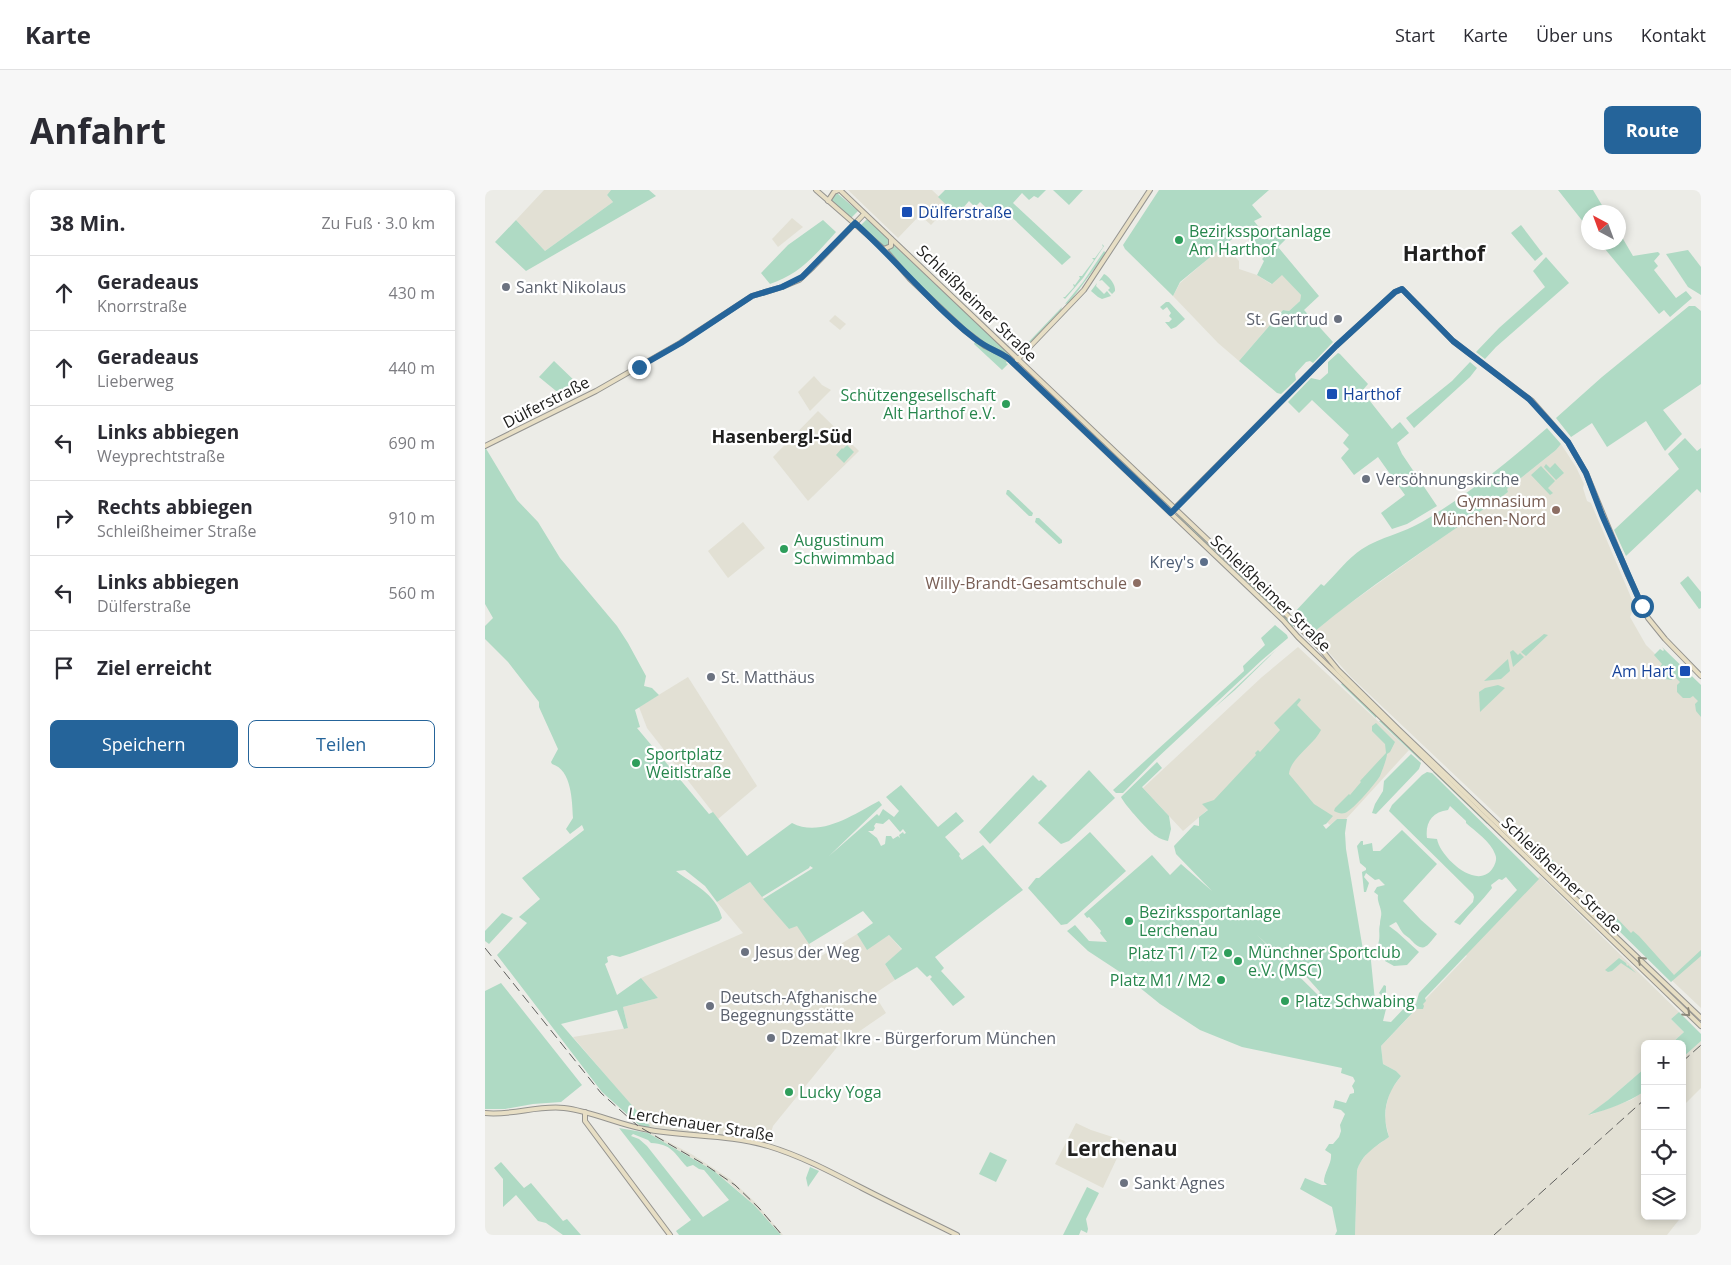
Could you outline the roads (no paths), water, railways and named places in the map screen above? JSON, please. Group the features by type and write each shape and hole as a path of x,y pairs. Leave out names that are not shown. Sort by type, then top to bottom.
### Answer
{"main road":[{"name":"Schleißheimer Straße","path":"816,190 884,249 910,279 964,330 977,340 1002,354 1033,382 1701,1026"},
{"name":"Schleißheimer Straße","path":"839,190 1175,508 1315,643 1338,670 1398,729 1701,1018"},
{"path":"828,201 834,192 839,190"},
{"path":"1013,364 1067,309 1089,283 1150,190"},
{"name":"Dülferstraße","path":"485,446 592,393 681,343 752,296 799,280 864,214"},
{"path":"884,249 891,246 891,240"},
{"path":"1171,513 1336,346 1395,292 1402,289 1453,341 1529,399 1568,442 1583,465 1625,568 1648,618 1665,640 1701,676"},
{"path":"1033,382 1033,379 1037,378"},
{"name":"Lerchenauer Straße","path":"485,1113 502,1114 557,1107 585,1112 619,1124 643,1129 735,1140 767,1146 803,1159 957,1235"},
{"path":"585,1112 585,1121 670,1235"}],"railway":[{"path":"485,948 601,1093 638,1126 707,1166 735,1185 759,1208 782,1235"},
{"path":"1686,1058 1701,1045"},
{"path":"1494,1235 1641,1103"}],"place":[{"name":"Dülferstraße","path":"907,212"},
{"name":"Bezirkssportanlage Am Harthof","path":"1179,240"},
{"name":"Sankt Nikolaus","path":"506,287"},
{"name":"St. Gertrud","path":"1338,319"},
{"name":"Harthof","path":"1332,394"},
{"name":"Schützengesellschaft Alt Harthof e.V.","path":"1006,404"},
{"name":"Versöhnungskirche","path":"1366,479"},
{"name":"Gymnasium München-Nord","path":"1556,510"},
{"name":"Augustinum Schwimmbad","path":"784,549"},
{"name":"Krey's","path":"1204,562"},
{"name":"Willy-Brandt-Gesamtschule","path":"1137,583"},
{"name":"Am Hart","path":"1685,671"},
{"name":"St. Matthäus","path":"711,677"},
{"name":"Sportplatz Weitlstraße","path":"636,763"},
{"name":"Bezirkssportanlage Lerchenau","path":"1129,921"},
{"name":"Jesus der Weg","path":"745,952"},
{"name":"Platz T1 / T2","path":"1228,953"},
{"name":"Münchner Sportclub e.V. (MSC)","path":"1238,961"},
{"name":"Platz M1 / M2","path":"1221,980"},
{"name":"Platz Schwabing","path":"1285,1001"},
{"name":"Deutsch-Afghanische Begegnungsstätte","path":"710,1006"},
{"name":"Dzemat Ikre - Bürgerforum München","path":"771,1038"},
{"name":"Lucky Yoga","path":"789,1092"},
{"name":"Sankt Agnes","path":"1124,1183"}],"district":[{"name":"Harthof","path":"1444,254"},
{"name":"Hasenbergl-Süd","path":"782,437"},
{"name":"Lerchenau","path":"1122,1149"}]}
